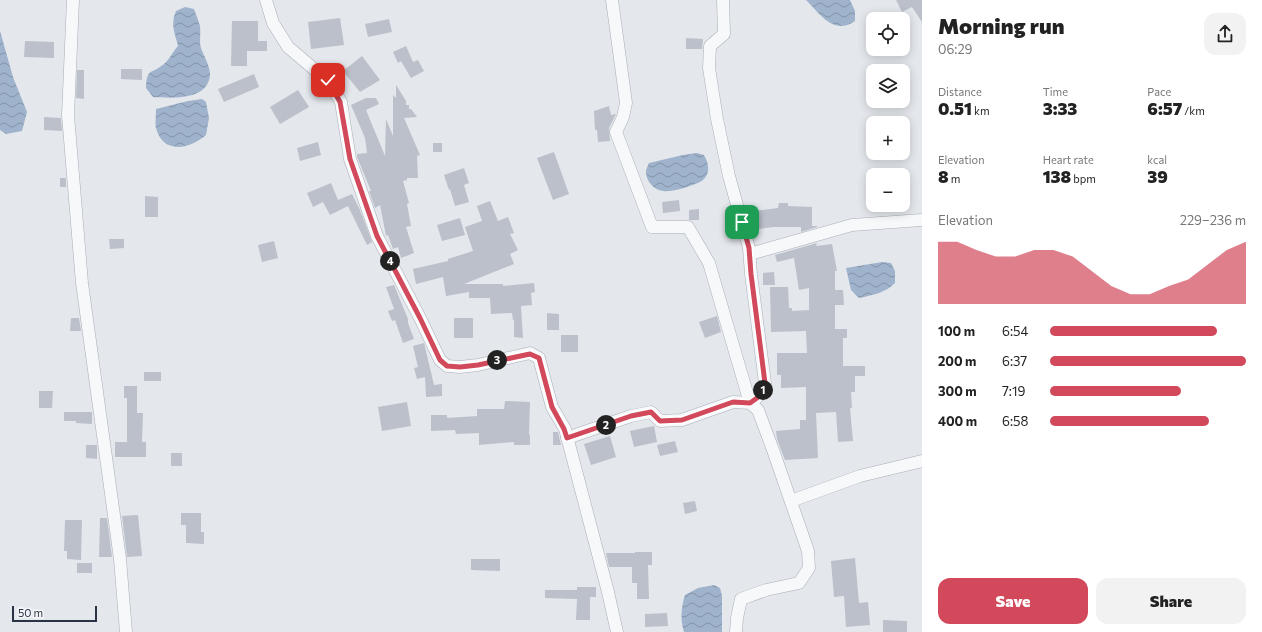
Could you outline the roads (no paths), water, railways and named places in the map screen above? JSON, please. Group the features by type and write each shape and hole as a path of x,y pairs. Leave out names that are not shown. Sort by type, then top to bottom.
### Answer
{"street":[{"path":"73,0 68,115 82,283 120,559 126,632"},
{"path":"266,0 273,23 288,47 328,80 340,102 350,159 377,236 440,360 447,366 460,367 478,365 530,354 539,358 552,407 564,429 567,438 608,592 617,632"},
{"path":"612,0 626,103 623,117 616,132 652,227 688,228 709,263 750,403 758,410 808,551 809,568 799,583 766,590 740,599 736,632"},
{"path":"567,438 651,412 660,421 682,420 733,402 750,403 762,392 765,383 751,274 750,254 728,169 717,119 709,68 710,46 724,34 723,0"},
{"path":"750,254 852,225 922,220"},
{"path":"791,501 860,476 922,461"}],"water":[{"path":"806,0 850,0 855,11 855,21 847,25 834,25 822,17"},
{"path":"185,7 194,9 199,22 200,46 210,71 208,83 203,90 196,94 169,98 153,97 146,88 147,77 150,72 166,62 178,46 173,20 176,11"},
{"path":"0,31 13,77 27,112 22,131 6,134 0,130"},
{"path":"202,99 206,102 209,118 206,135 200,140 185,146 171,146 165,142 160,137 156,128 156,109"},
{"path":"697,153 704,155 708,167 708,173 700,182 681,189 666,191 657,189 647,179 646,172 649,163"},
{"path":"882,262 891,263 895,271 895,283 874,295 859,298 851,290 846,268"},
{"path":"714,585 720,588 722,596 722,632 684,632 682,614 685,595 698,588"}]}
